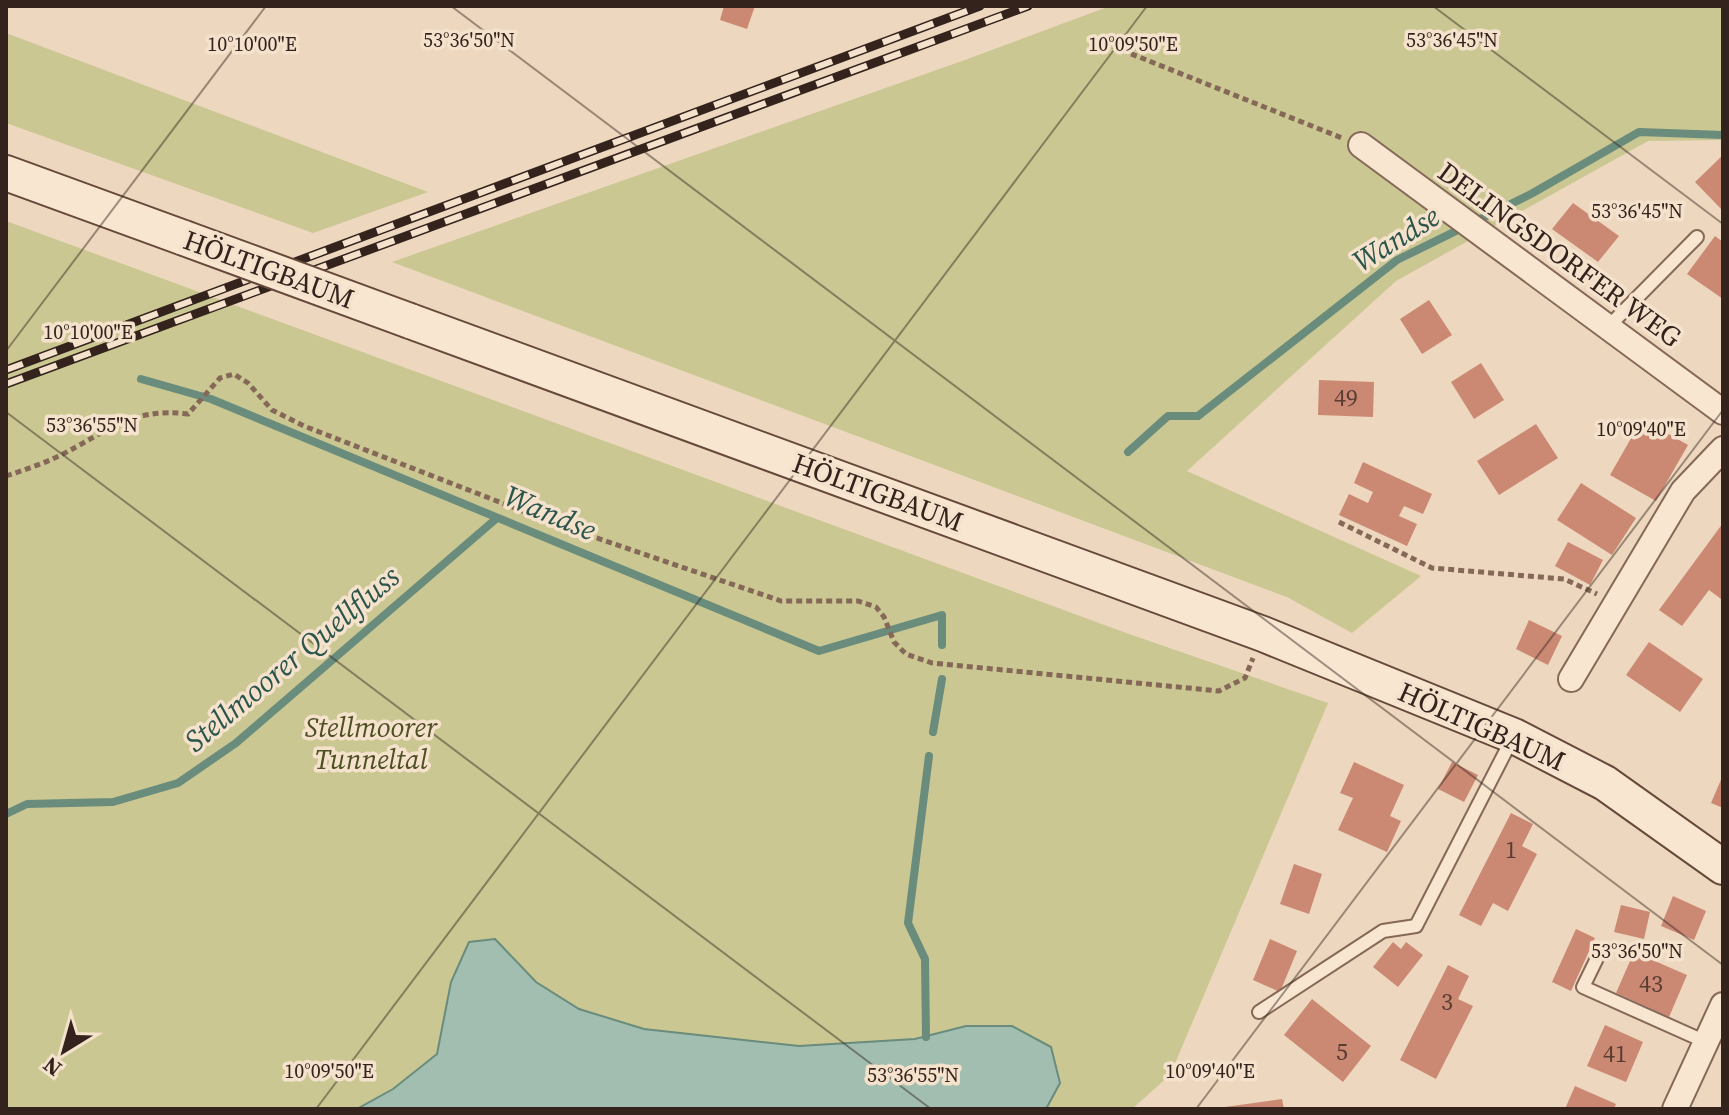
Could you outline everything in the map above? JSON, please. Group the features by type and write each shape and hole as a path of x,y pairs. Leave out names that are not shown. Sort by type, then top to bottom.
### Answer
{"main road":[{"name":"HÖLTIGBAUM","path":"6,173 1263,634 1514,736 1605,783 1723,867"}],"street":[{"name":"DELINGSDORFER WEG","path":"1361,145 1723,412"},
{"path":"1571,679 1683,491 1723,449"},
{"path":"1675,1109 1723,1005"}],"lane":[{"path":"1608,327 1697,237"},
{"path":"1259,1012 1383,931 1416,926 1514,736"},
{"path":"1601,950 1583,987 1706,1042"}],"path":[{"path":"1094,39 1361,145"},
{"path":"6,476 57,457 143,414 188,414 220,378 234,374 248,383 272,410 304,426 556,524 781,601 858,601 876,607 884,617 894,642 906,654 932,663 1219,691 1245,678 1263,634"},
{"path":"1339,522 1432,568 1564,579 1616,602"}],"green space":[{"path":"1110,6 1723,6 1723,140 1648,141 1396,281 1187,471 1421,576 1352,633 1287,597 392,262 965,60"},
{"path":"6,33 428,192 313,233 6,123"},
{"name":"Stellmoorer Tunneltal","path":"6,221 1129,634 1328,703 1170,1075 1132,1109 6,1109"}],"shaded area":[{"path":"495,939 536,982 579,1009 644,1029 799,1046 915,1039 966,1026 1012,1026 1051,1047 1060,1083 1046,1109 357,1109 393,1089 437,1054 451,982 469,942"}],"building":[{"path":"724,6 755,6 747,29 720,20"},
{"path":"1723,155 1723,211 1695,182"},
{"path":"1573,203 1619,236 1598,262 1552,229"},
{"path":"1715,236 1723,242 1723,299 1687,274"},
{"path":"1429,300 1452,335 1422,354 1400,319"},
{"path":"1481,363 1504,400 1474,419 1451,382"},
{"path":"1319,380 1374,382 1373,417 1318,415"},
{"path":"1642,419 1688,445 1656,501 1610,475"},
{"path":"1536,424 1558,458 1499,495 1477,461"},
{"path":"1363,462 1432,494 1423,514 1404,506 1399,516 1417,524 1407,546 1339,515 1349,494 1368,503 1373,492 1354,483"},
{"path":"1581,483 1636,518 1612,555 1557,520"},
{"path":"1723,523 1723,596 1721,599 1709,590 1682,626 1659,610"},
{"path":"1568,542 1603,560 1590,585 1555,566"},
{"path":"1529,620 1562,636 1548,665 1516,649"},
{"path":"1649,642 1703,679 1680,712 1626,675"},
{"path":"1354,762 1404,785 1390,816 1401,821 1387,852 1338,830 1353,798 1340,793"},
{"path":"1452,762 1478,775 1464,802 1438,789"},
{"path":"1723,775 1723,808 1711,803"},
{"path":"1511,813 1533,824 1522,846 1537,854 1508,911 1493,903 1481,926 1459,915"},
{"path":"1294,864 1322,874 1309,914 1280,904"},
{"path":"1673,896 1706,911 1694,940 1661,926"},
{"path":"1621,905 1650,912 1644,939 1614,932"},
{"path":"1576,929 1595,938 1571,991 1552,982"},
{"path":"1270,939 1297,951 1280,992 1253,980"},
{"path":"1393,942 1401,949 1406,942 1423,955 1398,987 1373,967"},
{"path":"1634,952 1687,975 1669,1017 1616,993"},
{"path":"1448,965 1469,976 1458,999 1473,1006 1436,1079 1400,1060"},
{"path":"1312,999 1371,1046 1343,1082 1284,1035"},
{"path":"1605,1025 1643,1042 1626,1082 1587,1066"},
{"path":"1575,1086 1616,1104 1614,1109 1565,1109"},
{"path":"1282,1099 1284,1109 1225,1107"}],"waterway":[{"name":"Wandse","path":"1128,452 1168,416 1198,416 1397,260 1531,194 1639,132 1723,135"},
{"name":"Wandse","path":"141,379 211,399 819,651 942,615 942,645"},
{"name":"Stellmoorer Quellfluss","path":"6,814 27,804 113,802 178,783 236,743 497,518"},
{"path":"933,732 942,679"},
{"path":"926,1037 925,959 908,923 929,756"}],"railway":[{"path":"6,370 980,6"},
{"path":"6,384 1028,6"}]}
